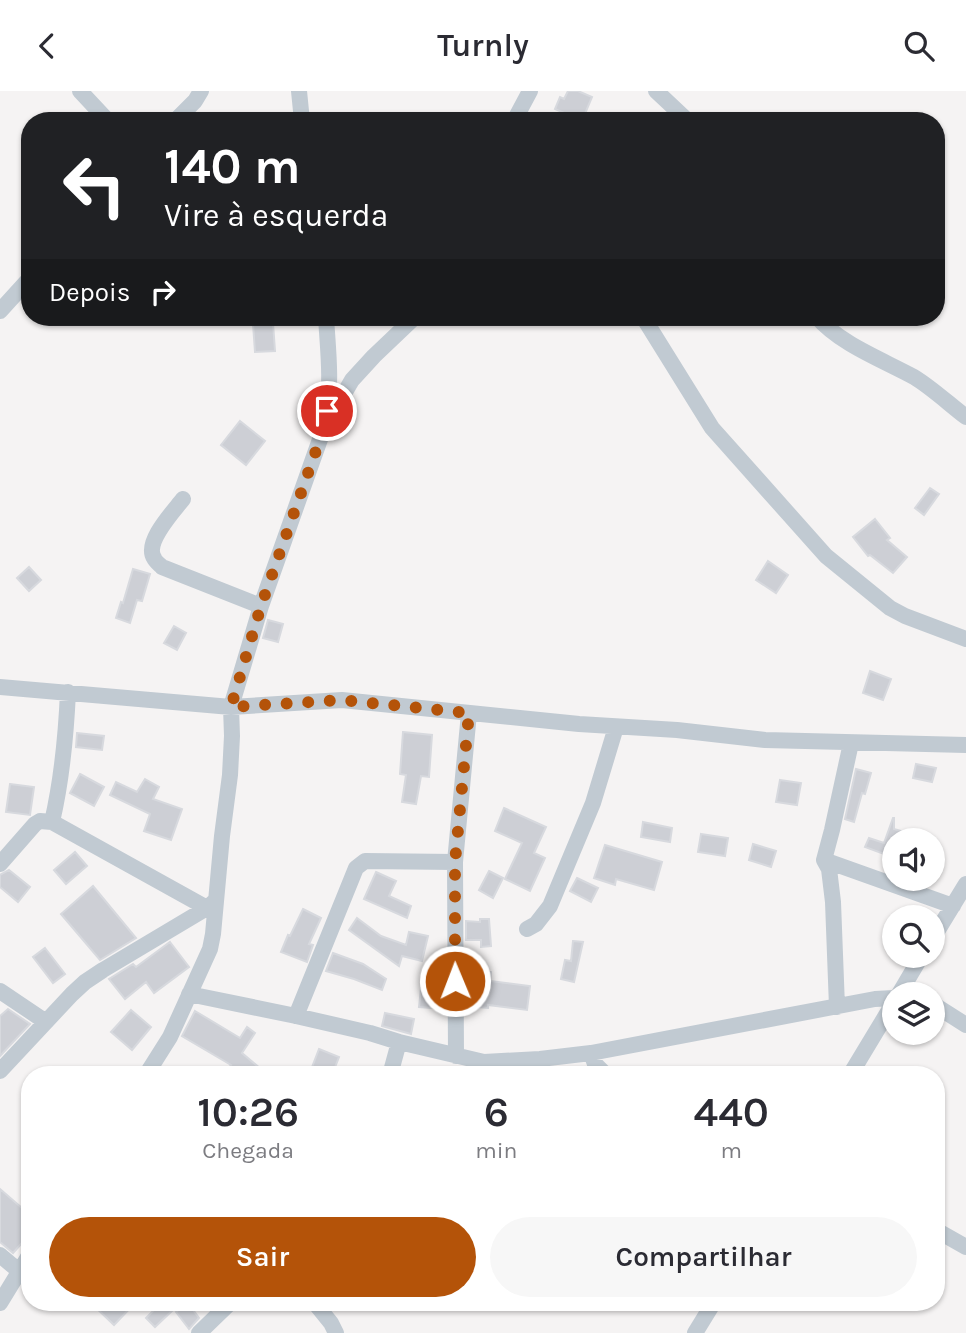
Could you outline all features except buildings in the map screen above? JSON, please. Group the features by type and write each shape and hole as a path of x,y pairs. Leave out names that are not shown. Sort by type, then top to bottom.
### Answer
{"street":[{"path":"80,91 100,112"},
{"path":"184,112 201,91"},
{"path":"299,91 301,112"},
{"path":"518,112 530,91"},
{"path":"656,91 678,112"},
{"path":"0,311 21,288"},
{"path":"152,1066 170,1037 213,934 212,904 230,775 231,707 261,606 324,428 330,393 326,326"},
{"path":"324,428 352,380 406,326"},
{"path":"649,326 712,428 826,556 890,608 966,639"},
{"path":"826,326 859,349 922,382 966,417"},
{"path":"183,499 154,539 151,550 154,560 162,566 261,606"},
{"path":"0,687 231,707 342,700 765,740 966,745"},
{"path":"52,822 66,734 68,692"},
{"path":"456,1056 455,862 469,713"},
{"path":"527,929 536,925 550,906 593,803 616,727"},
{"path":"836,1007 833,902 829,869 824,860 851,743"},
{"path":"0,864 35,824 40,821 52,822 212,904"},
{"path":"824,860 953,906"},
{"path":"296,1016 356,868 365,861 455,862"},
{"path":"945,919 966,884"},
{"path":"0,1070 85,982 212,904"},
{"path":"0,991 46,1022"},
{"path":"189,994 370,1034 456,1056 478,1066"},
{"path":"495,1066 591,1053 882,998"},
{"path":"945,1012 966,1025"},
{"path":"856,1066 882,1026"},
{"path":"392,1066 399,1042"},
{"path":"591,1053 597,1066"},
{"path":"945,1235 966,1247"},
{"path":"0,1255 19,1271"},
{"path":"0,1303 21,1268"},
{"path":"199,1333 222,1311"},
{"path":"321,1311 336,1333"},
{"path":"695,1333 709,1311"}],"route":[{"path":"327,411 324,428 261,606 231,707 342,700 469,713 455,862 455,981"}]}
